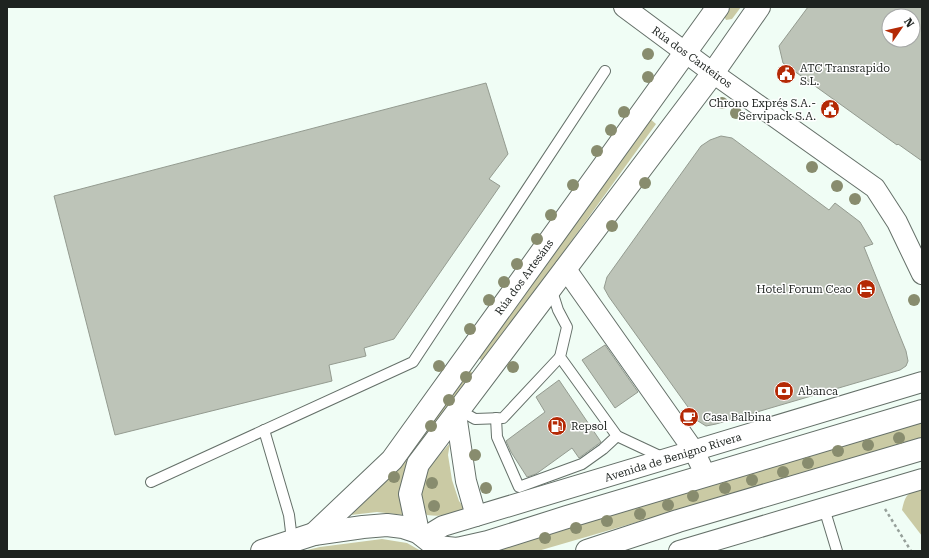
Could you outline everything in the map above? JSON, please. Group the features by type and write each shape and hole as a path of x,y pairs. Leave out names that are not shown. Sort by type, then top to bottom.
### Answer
{"street":[{"name":"Rúa dos Canteiros","path":"624,7 875,188 897,222 922,274"},
{"name":"Rúa dos Artesáns","path":"314,534 392,460 718,7"},
{"path":"430,542 410,494 418,464 713,72 759,7"},
{"path":"566,268 694,451 706,476"},
{"name":"Avenida de Benigno Rivera","path":"430,542 443,526 476,516 536,490 694,451 922,382"},
{"path":"262,551 314,534 387,525 403,527 430,542 457,549 488,542 922,410"},
{"path":"458,412 466,482 476,516"},
{"path":"587,551 686,519 922,450"},
{"path":"679,551 717,546 824,508 922,479"}],"lane":[{"path":"151,482 413,362 605,71"},
{"path":"458,412 475,419 503,418 560,357 567,327 558,310 551,288"},
{"path":"560,357 617,436 665,459"},
{"path":"496,418 497,437 519,487 536,490 582,464 603,449 617,436"},
{"path":"264,430 289,515 292,540"},
{"path":"824,508 838,551"}],"path":[{"path":"875,493 911,551"}],"green space":[{"path":"731,7 741,7 732,19 726,20 725,15"},
{"path":"649,118 656,124 484,362 477,357"},
{"path":"468,369 475,375 404,515 377,512 351,515 381,486 394,470"},
{"path":"922,422 922,439 538,551 488,551"},
{"path":"450,443 448,455 452,480 459,501 465,509 446,515 427,515 419,501 420,485 428,469"},
{"path":"922,488 922,536 902,510 904,501 908,495 913,491"},
{"path":"382,539 407,543 421,551 303,551 320,547"}],"building":[{"path":"808,7 922,7 922,161 898,144 897,145 783,63 779,46"},
{"path":"486,83 508,154 489,179 500,186 394,339 364,348 366,356 329,365 332,381 115,435 54,196"},
{"path":"721,136 732,138 829,210 835,203 860,222 873,244 864,247 906,351 908,361 906,366 900,370 716,424 706,426 698,421 604,288 607,277 701,146 710,140"},
{"path":"605,345 638,392 615,408 582,360"},
{"path":"559,380 601,442 579,458 572,448 536,474 527,477 511,452 506,441 545,412 536,397"}],"place":[{"name":"ATC Transrapido S.L.","path":"786,74"},
{"name":"Chrono Exprés S.A.- Servipack S.A.","path":"830,109"},
{"name":"Hotel Forum Ceao","path":"866,289"},
{"name":"Abanca","path":"784,391"},
{"name":"Casa Balbina","path":"689,417"},
{"name":"Repsol","path":"557,426"}]}
